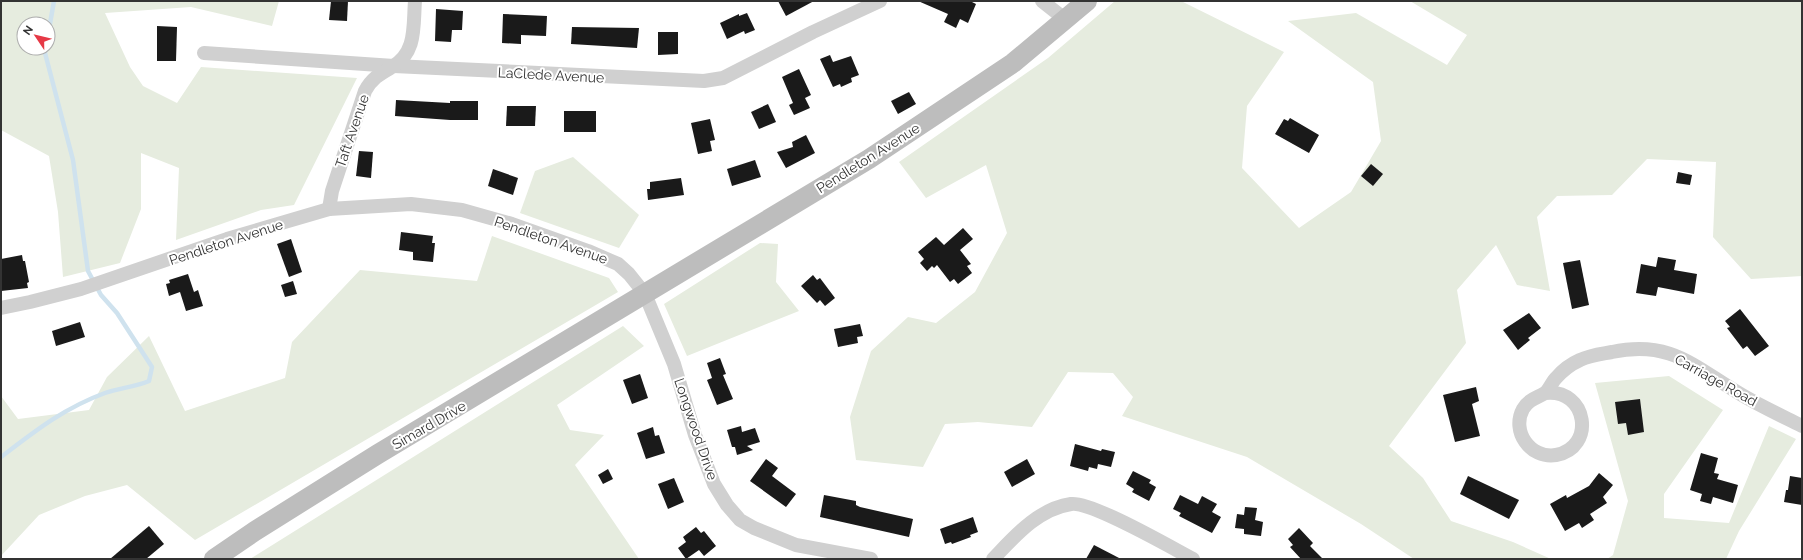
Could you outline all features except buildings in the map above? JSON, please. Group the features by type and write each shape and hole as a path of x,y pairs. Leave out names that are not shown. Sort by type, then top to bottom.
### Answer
{"street":[{"name":"Taft Avenue","path":"329,209 332,191 365,91 370,81 394,66 406,56 413,41 415,1"},
{"name":"LaClede Avenue","path":"204,53 394,66 704,81 723,78 813,32 880,1"},
{"path":"1042,1 1066,20"},
{"name":"Pendleton Avenue","path":"1,308 81,289 227,239 329,209 411,204 462,210 512,224 588,250 618,264 629,274 645,294 908,134 1013,63 1087,1"},
{"name":"Simard Drive","path":"214,559 255,531 378,454 645,294"},
{"name":"Longwood Drive","path":"645,294 674,364 694,435 714,484 727,505 740,520 754,528 796,545 871,559"},
{"name":"Carriage Road","path":"1545,393 1555,392 1570,398 1577,406 1581,416 1582,426 1577,441 1570,449 1555,455 1544,454 1533,450 1525,442 1520,432 1520,421 1523,410 1534,397 1545,393 1555,379 1579,360 1623,350 1649,348 1683,359 1753,401 1802,426"},
{"path":"993,559 1021,529 1048,511 1073,503 1100,511 1193,559"}],"shaded area":[{"path":"1,1 279,1 272,26 191,7 105,13 130,67 143,86 177,103 201,67 357,78 294,205 261,210 176,240 179,168 141,153 141,209 120,263 63,277 58,212 49,156 1,130"},
{"path":"1115,1 1181,1 1284,52 1247,106 1242,168 1299,228 1351,192 1381,141 1373,82 1288,21 1356,13 1447,65 1467,35 1410,1 1802,1 1802,276 1751,279 1713,237 1716,162 1647,159 1612,195 1557,196 1537,217 1550,291 1517,285 1496,245 1457,290 1466,343 1389,446 1423,478 1451,521 1513,542 1551,559 1414,559 1361,524 1247,457 1122,416 1133,397 1113,373 1068,372 1032,427 978,422 945,424 923,467 856,460 850,417 871,351 908,317 936,323 975,292 1007,233 986,165 926,198 899,162 1048,58"},
{"path":"573,157 639,215 619,248 520,213 535,171"},
{"path":"492,236 609,278 618,292 195,540 127,485 85,496 39,515 1,556 1,396 18,419 89,410 107,377 149,336 185,411 285,378 292,342 360,270 477,281"},
{"path":"760,243 778,244 776,282 799,311 687,356 664,304"},
{"path":"623,326 644,346 557,405 570,430 604,435 575,465 639,559 250,559"},
{"path":"1669,376 1723,410 1664,494 1664,518 1729,523 1769,426 1796,439 1739,531 1726,559 1607,559 1613,555 1628,501 1595,383"}],"waterway":[{"path":"51,16 54,1"},
{"path":"1,457 38,429 76,406 105,393 149,381 152,367 117,313 101,295 88,271 73,160 46,56"}]}
